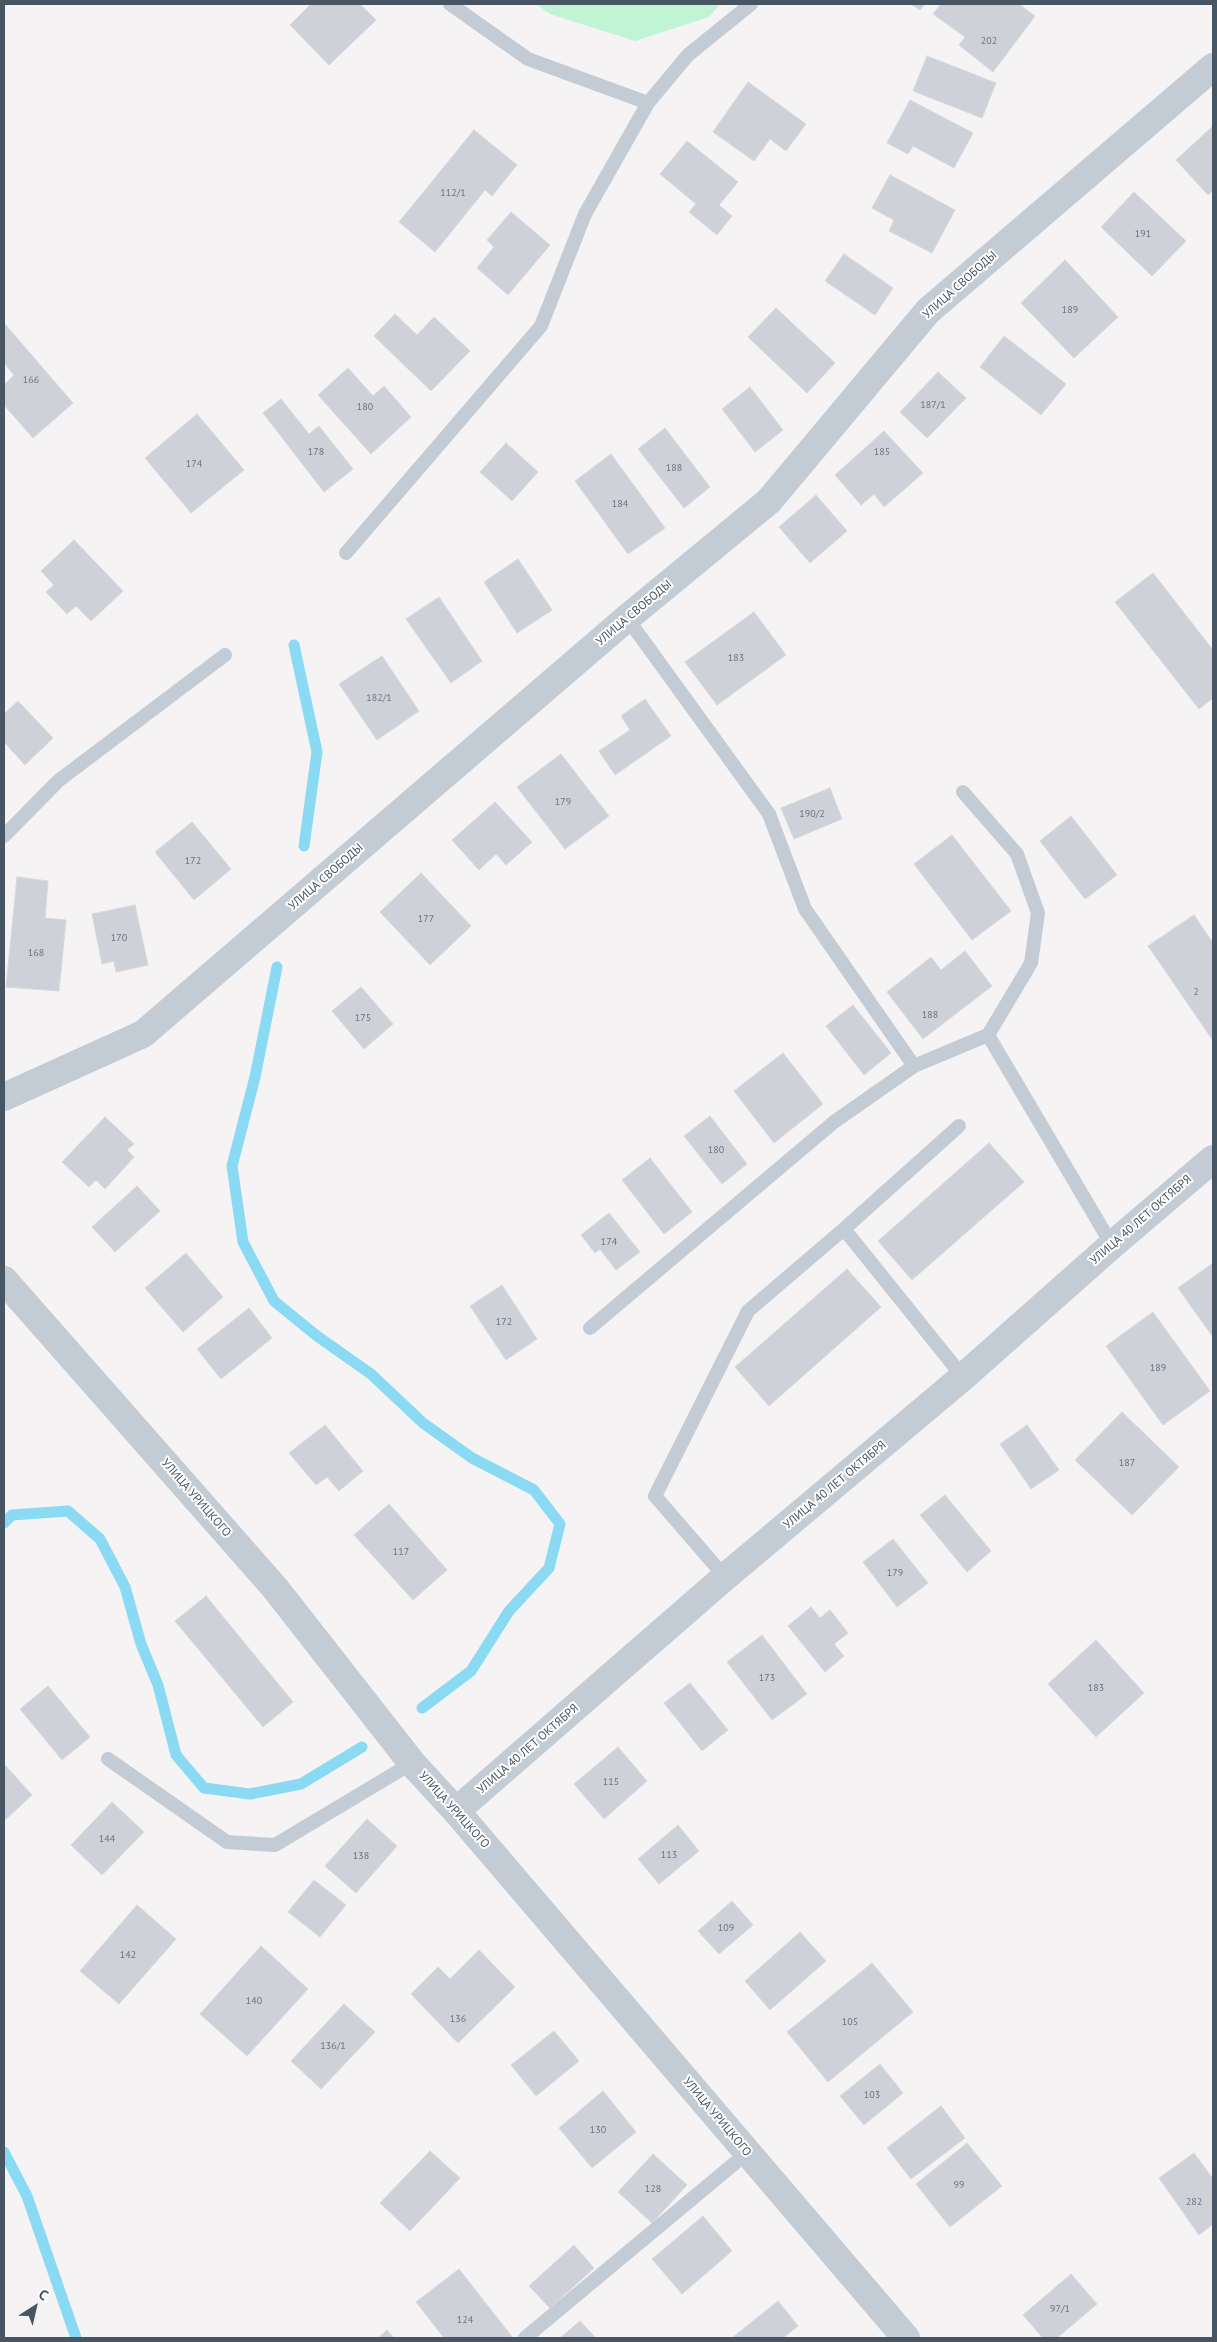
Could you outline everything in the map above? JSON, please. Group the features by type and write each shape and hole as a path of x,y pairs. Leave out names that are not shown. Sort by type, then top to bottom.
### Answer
{"street":[{"name":"УЛИЦА СВОБОДЫ","path":"4,1097 143,1034 627,618 769,501 928,311 1213,67"},
{"name":"УЛИЦА 40 ЛЕТ ОКТЯБРЯ","path":"456,1811 726,1577 963,1377 1112,1245 1213,1159"},
{"name":"УЛИЦА УРИЦКОГО","path":"4,1280 275,1588 412,1763 456,1811 906,2338"}],"lane":[{"path":"450,4 528,59 648,103"},
{"path":"346,553 541,326 585,214 648,103 688,56 751,4"},
{"path":"627,618 769,814 805,909 914,1066"},
{"path":"4,836 58,781 225,655"},
{"path":"590,1328 834,1122 914,1066 988,1035 1031,962 1038,913 1016,854 963,792"},
{"path":"988,1035 1112,1245"},
{"path":"726,1577 655,1496 748,1311 960,1126"},
{"path":"844,1229 963,1377"},
{"path":"108,1759 227,1842 274,1845 412,1763"},
{"path":"525,2338 747,2153"}],"green space":[{"path":"536,4 720,4 709,17 635,41 550,14"}],"building":[{"path":"311,4 360,4 376,20 329,65 290,25"},
{"path":"911,4 925,4 920,10"},
{"path":"941,4 1019,4 1035,16 993,72 959,45 965,37 933,14"},
{"path":"927,56 996,83 982,118 913,91"},
{"path":"748,82 806,124 786,151 770,139 754,161 713,132"},
{"path":"910,100 973,133 954,168 913,146 908,154 887,143"},
{"path":"1213,126 1213,190 1208,195 1176,160"},
{"path":"474,130 517,165 492,196 485,190 435,252 399,222"},
{"path":"687,141 738,182 719,205 732,216 717,235 689,212 696,204 660,174"},
{"path":"890,175 955,210 932,253 889,231 894,220 872,208"},
{"path":"1134,192 1186,241 1152,276 1101,227"},
{"path":"511,212 550,245 508,295 477,268 494,247 487,240"},
{"path":"844,254 893,288 875,315 825,281"},
{"path":"1065,260 1118,317 1074,358 1021,303"},
{"path":"776,308 835,363 807,393 748,337"},
{"path":"395,314 417,335 434,317 470,351 431,391 374,336"},
{"path":"4,323 73,403 33,438 4,405 4,385 14,375 4,363"},
{"path":"1004,336 1066,384 1041,415 980,367"},
{"path":"348,368 373,396 384,386 411,417 371,454 318,395"},
{"path":"938,372 966,398 927,438 900,412"},
{"path":"750,387 783,430 755,452 722,409"},
{"path":"281,399 309,434 319,426 353,469 324,492 263,413"},
{"path":"197,414 244,470 191,513 145,458"},
{"path":"665,428 710,487 684,508 638,449"},
{"path":"884,431 923,473 884,507 874,494 861,505 835,475"},
{"path":"506,443 538,472 512,501 480,472"},
{"path":"611,454 665,528 628,554 575,481"},
{"path":"816,495 847,531 810,563 779,527"},
{"path":"74,540 123,591 91,621 76,606 67,614 46,592 54,585 41,571"},
{"path":"518,559 552,610 517,633 484,582"},
{"path":"1153,573 1213,650 1213,698 1199,709 1115,602"},
{"path":"439,597 482,661 451,683 406,619"},
{"path":"754,612 786,655 717,705 685,662"},
{"path":"382,656 419,711 377,740 339,684"},
{"path":"645,699 671,736 615,775 599,751 630,730 621,716"},
{"path":"18,701 53,738 25,765 4,742 4,714"},
{"path":"561,754 609,816 565,849 517,787"},
{"path":"830,788 842,819 794,839 781,808"},
{"path":"495,802 532,842 506,865 496,854 479,870 452,840"},
{"path":"1071,816 1117,875 1085,899 1040,841"},
{"path":"192,822 231,869 194,900 155,852"},
{"path":"952,835 1011,911 972,940 914,864"},
{"path":"421,873 471,926 430,965 380,912"},
{"path":"17,877 48,881 45,918 66,920 59,991 6,987"},
{"path":"135,905 148,965 116,972 114,961 102,964 92,914"},
{"path":"1194,915 1213,943 1212,1039 1148,946"},
{"path":"965,951 992,986 923,1039 887,992 931,957 941,970"},
{"path":"361,987 393,1024 364,1049 332,1011"},
{"path":"853,1005 891,1053 864,1075 826,1026"},
{"path":"783,1053 823,1104 774,1143 734,1091"},
{"path":"710,1116 747,1164 722,1184 684,1136"},
{"path":"105,1117 134,1144 127,1150 134,1157 105,1189 96,1180 89,1187 62,1162"},
{"path":"989,1143 1024,1182 912,1280 878,1241"},
{"path":"650,1158 692,1212 664,1234 622,1180"},
{"path":"137,1186 160,1211 115,1252 92,1227"},
{"path":"609,1213 640,1252 616,1270 600,1249 595,1253 581,1235"},
{"path":"186,1253 223,1297 183,1332 145,1288"},
{"path":"1213,1263 1213,1337 1178,1288"},
{"path":"847,1269 881,1307 769,1406 735,1367"},
{"path":"502,1285 537,1339 506,1360 470,1306"},
{"path":"249,1308 272,1338 221,1379 197,1349"},
{"path":"1153,1312 1210,1391 1163,1425 1106,1346"},
{"path":"1122,1412 1179,1467 1132,1515 1075,1460"},
{"path":"325,1425 363,1471 339,1491 327,1477 316,1485 289,1453"},
{"path":"1027,1425 1059,1470 1031,1489 1000,1444"},
{"path":"945,1495 991,1551 967,1572 920,1515"},
{"path":"389,1504 447,1570 413,1600 354,1535"},
{"path":"893,1539 928,1583 897,1607 863,1562"},
{"path":"206,1596 293,1702 263,1727 175,1621"},
{"path":"811,1607 820,1618 830,1610 848,1633 834,1644 844,1656 825,1672 788,1626"},
{"path":"762,1635 807,1694 772,1720 727,1662"},
{"path":"1096,1640 1144,1693 1096,1737 1048,1684"},
{"path":"690,1683 728,1730 702,1751 664,1703"},
{"path":"48,1686 90,1737 62,1760 20,1709"},
{"path":"618,1747 647,1781 604,1819 574,1784"},
{"path":"4,1764 32,1795 4,1821"},
{"path":"112,1802 144,1832 102,1875 71,1845"},
{"path":"367,1819 397,1846 356,1893 325,1866"},
{"path":"678,1825 699,1851 659,1884 638,1859"},
{"path":"314,1880 346,1905 320,1937 288,1912"},
{"path":"732,1901 753,1925 719,1954 698,1931"},
{"path":"137,1905 176,1939 119,2004 80,1971"},
{"path":"800,1932 826,1961 770,2010 745,1981"},
{"path":"261,1946 308,1989 247,2056 200,2014"},
{"path":"479,1950 515,1987 458,2043 411,1994 438,1967 450,1979"},
{"path":"872,1963 913,2012 828,2082 787,2032"},
{"path":"344,2004 375,2032 321,2089 291,2061"},
{"path":"554,2031 579,2061 536,2096 511,2065"},
{"path":"880,2064 903,2093 864,2125 840,2096"},
{"path":"603,2091 636,2132 592,2168 559,2128"},
{"path":"941,2106 965,2138 911,2179 887,2148"},
{"path":"967,2143 1002,2186 950,2227 916,2184"},
{"path":"430,2151 460,2178 410,2231 380,2203"},
{"path":"1194,2153 1213,2179 1213,2224 1199,2235 1159,2178"},
{"path":"653,2154 687,2185 652,2223 618,2192"},
{"path":"703,2216 732,2251 682,2294 652,2259"},
{"path":"574,2245 594,2268 550,2308 529,2286"},
{"path":"459,2269 513,2338 444,2338 416,2302"},
{"path":"1071,2274 1097,2304 1057,2338 1043,2338 1023,2315"},
{"path":"778,2301 798,2326 783,2338 732,2338"},
{"path":"580,2321 596,2338 560,2338"},
{"path":"387,2330 394,2338 378,2338"}],"waterway":[{"path":"294,645 317,752 304,846"},
{"path":"277,967 255,1077 232,1166 243,1242 274,1301 317,1336 371,1374 423,1423 472,1458 534,1490 560,1524 549,1568 509,1611 471,1671 422,1708"},
{"path":"4,1523 12,1515 68,1511 100,1539 125,1587 141,1644 158,1685 176,1755 204,1788 250,1794 301,1784 362,1747"},
{"path":"4,2152 27,2196 76,2338"}]}
